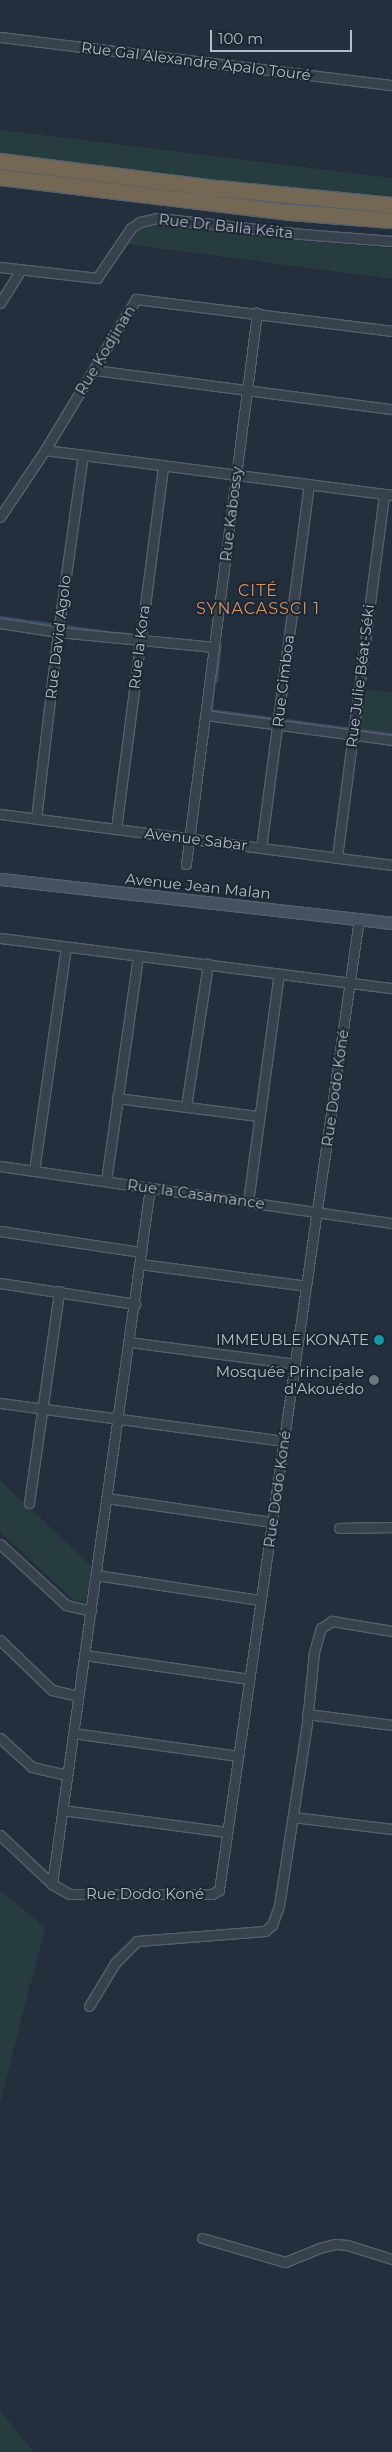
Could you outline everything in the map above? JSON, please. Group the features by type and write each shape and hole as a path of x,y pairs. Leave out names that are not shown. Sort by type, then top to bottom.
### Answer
{"highway":[{"path":"0,161 175,183 392,205"},
{"path":"0,177 290,212 392,220"}],"main road":[{"name":"Avenue Jean Malan","path":"0,879 392,923"}],"street":[{"name":"Rue Gal Alexandre Apalo Touré","path":"0,37 392,85"},
{"name":"Rue Dr Balla Kéita","path":"0,267 97,278 131,228 140,222 157,218 302,234 392,241"},
{"path":"0,303 21,270"},
{"name":"Rue Kodjinan","path":"0,517 45,450 138,298 392,330"},
{"name":"Rue Kabossy","path":"186,864 257,313"},
{"path":"94,370 392,409"},
{"path":"45,450 388,495"},
{"name":"Rue David Agolo","path":"36,819 58,632 83,455"},
{"name":"Rue la Kora","path":"116,829 163,466"},
{"name":"Rue Cimboa","path":"261,848 309,484"},
{"name":"Rue Julie Béat-Séki","path":"336,858 388,495"},
{"path":"0,623 58,632 214,647"},
{"path":"205,716 392,740"},
{"name":"Avenue Sabar","path":"0,814 392,864"},
{"name":"Rue Dodo Koné","path":"0,1836 52,1884 69,1894 212,1894 218,1890 359,919"},
{"path":"0,938 392,988"},
{"path":"34,1171 66,947"},
{"path":"106,1181 138,956"},
{"path":"186,1106 208,964"},
{"path":"248,1202 258,1116 279,974"},
{"path":"117,1098 258,1116"},
{"name":"Rue la Casamance","path":"0,1166 392,1223"},
{"path":"52,1884 150,1188"},
{"path":"0,1232 141,1252"},
{"path":"140,1264 306,1286"},
{"path":"0,1283 134,1304"},
{"path":"29,1503 59,1291"},
{"path":"129,1342 295,1364"},
{"path":"0,1403 284,1441"},
{"path":"107,1498 272,1522"},
{"path":"339,1528 392,1528"},
{"path":"0,1544 66,1605 90,1611"},
{"path":"96,1575 260,1600"},
{"path":"89,2006 115,1964 137,1941 265,1932 276,1917 293,1817 314,1652 321,1628 332,1621 392,1632"},
{"path":"0,1640 52,1690 78,1696"},
{"path":"85,1655 249,1679"},
{"path":"307,1714 392,1724"},
{"path":"73,1733 238,1756"},
{"path":"0,1738 32,1767 67,1775"},
{"path":"62,1810 227,1832"},
{"path":"293,1817 392,1829"},
{"path":"202,2238 285,2262 334,2244 347,2245 392,2259"}],"green space":[{"path":"0,130 392,178 392,196 270,186 0,153"},
{"path":"153,223 307,241 392,248 392,279 127,244 136,233"},
{"path":"365,689 392,693 392,734 360,730"},
{"path":"0,1480 91,1566 86,1603 73,1599 0,1532"},
{"path":"0,1890 45,1928 0,2103"},
{"path":"0,2411 34,2452 0,2452"}],"waterway":[{"path":"0,617 123,634"},
{"path":"121,633 135,635"},
{"path":"216,681 220,644"},
{"path":"214,680 211,710 392,734"}],"place":[{"name":"IMMEUBLE KONATE","path":"379,1340"},
{"name":"Mosquée Principale d'Akouédo","path":"374,1380"}],"district":[{"name":"CITÉ SYNACASSCI 1","path":"258,600"}]}
